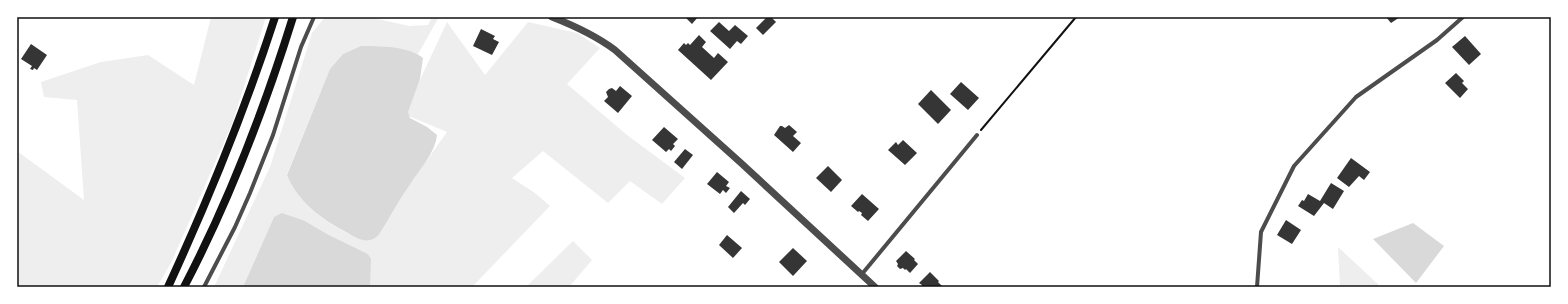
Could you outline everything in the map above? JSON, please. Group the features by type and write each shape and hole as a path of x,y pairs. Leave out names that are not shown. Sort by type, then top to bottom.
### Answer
{"main road":[{"path":"168,287 210,194 236,131 275,17"},
{"path":"184,287 212,231 242,162 266,98 293,17"}],"street":[{"path":"204,287 235,227 250,192 273,135 301,47 314,17"},
{"path":"552,17 580,28 597,37 615,50 876,287"},
{"path":"1257,287 1261,232 1294,166 1356,97 1437,40 1463,17"},
{"path":"862,274 977,135"}],"path":[{"path":"977,135 1076,17"}],"shaded area":[{"path":"211,17 266,17 232,124 171,263 157,287 17,287 17,151 84,200 77,100 44,97 41,82 101,62 148,55 194,85"},
{"path":"325,17 369,17 409,26 428,25 432,17 439,17 418,54 406,50 380,46 361,46 343,54 330,69 287,174 291,184 310,208 343,231 360,239 378,236 410,184 447,132 404,114 447,22 485,75 528,22 577,33 600,48 567,84 627,135 685,178 662,204 630,181 608,203 543,151 512,178 535,193 550,206 472,287 370,287 368,254 327,234 305,221 274,217 243,287 214,287 270,167 312,33"},
{"path":"361,46 402,49 417,54 423,58 420,79 408,112 410,118 427,127 437,135 436,142 427,160 402,196 378,236 372,240 355,237 337,227 311,209 297,193 287,175 330,69 343,54"},
{"path":"282,213 305,221 327,234 368,254 371,259 370,287 243,287 274,217"},
{"path":"1413,223 1444,246 1416,283 1373,239"},
{"path":"573,241 592,260 569,287 526,287"},
{"path":"1338,247 1381,287 1340,287"}],"building":[{"path":"685,17 698,17 692,24"},
{"path":"767,17 771,17 776,22 763,35 756,28"},
{"path":"1386,17 1400,17 1391,23"},
{"path":"719,22 729,31 735,25 748,36 741,44 737,41 730,49 710,31"},
{"path":"481,29 495,36 493,39 499,42 492,55 473,46"},
{"path":"699,35 706,42 702,47 714,58 718,53 728,62 711,80 678,50 684,43 686,45 688,43 690,45"},
{"path":"1465,36 1481,54 1469,65 1452,47"},
{"path":"31,44 47,55 37,70 34,68 33,70 30,69 32,66 21,59"},
{"path":"1456,73 1464,81 1462,83 1468,89 1460,98 1445,83"},
{"path":"961,82 979,98 968,110 950,94"},
{"path":"620,86 632,96 618,113 604,101 608,97 606,92 609,89 612,88 616,91"},
{"path":"931,90 951,110 938,124 918,104"},
{"path":"789,125 797,132 793,136 801,143 793,152 774,135 780,126 785,128"},
{"path":"664,127 678,139 673,144 675,146 671,151 669,149 666,152 652,140"},
{"path":"903,140 917,153 905,165 888,150 896,142 898,145"},
{"path":"685,149 693,155 682,169 674,162"},
{"path":"1351,158 1370,172 1364,180 1359,176 1349,187 1337,178"},
{"path":"828,166 842,180 831,192 816,178"},
{"path":"717,172 729,182 726,186 730,188 726,193 723,190 720,194 707,184"},
{"path":"1331,183 1344,191 1333,209 1324,203 1314,216 1298,206 1302,200 1304,201 1308,194 1320,201"},
{"path":"741,191 750,199 745,205 743,203 734,213 728,207"},
{"path":"862,194 879,209 868,221 861,215 862,213 859,211 858,212 851,206"},
{"path":"1286,220 1301,230 1292,244 1277,235"},
{"path":"727,235 742,248 733,258 719,245"},
{"path":"793,248 807,261 793,276 779,262"},
{"path":"906,251 918,264 910,273 906,269 900,269 897,266 898,264 896,261"},
{"path":"930,272 939,281 938,282 942,286 941,287 921,287 922,285 919,283"}]}
